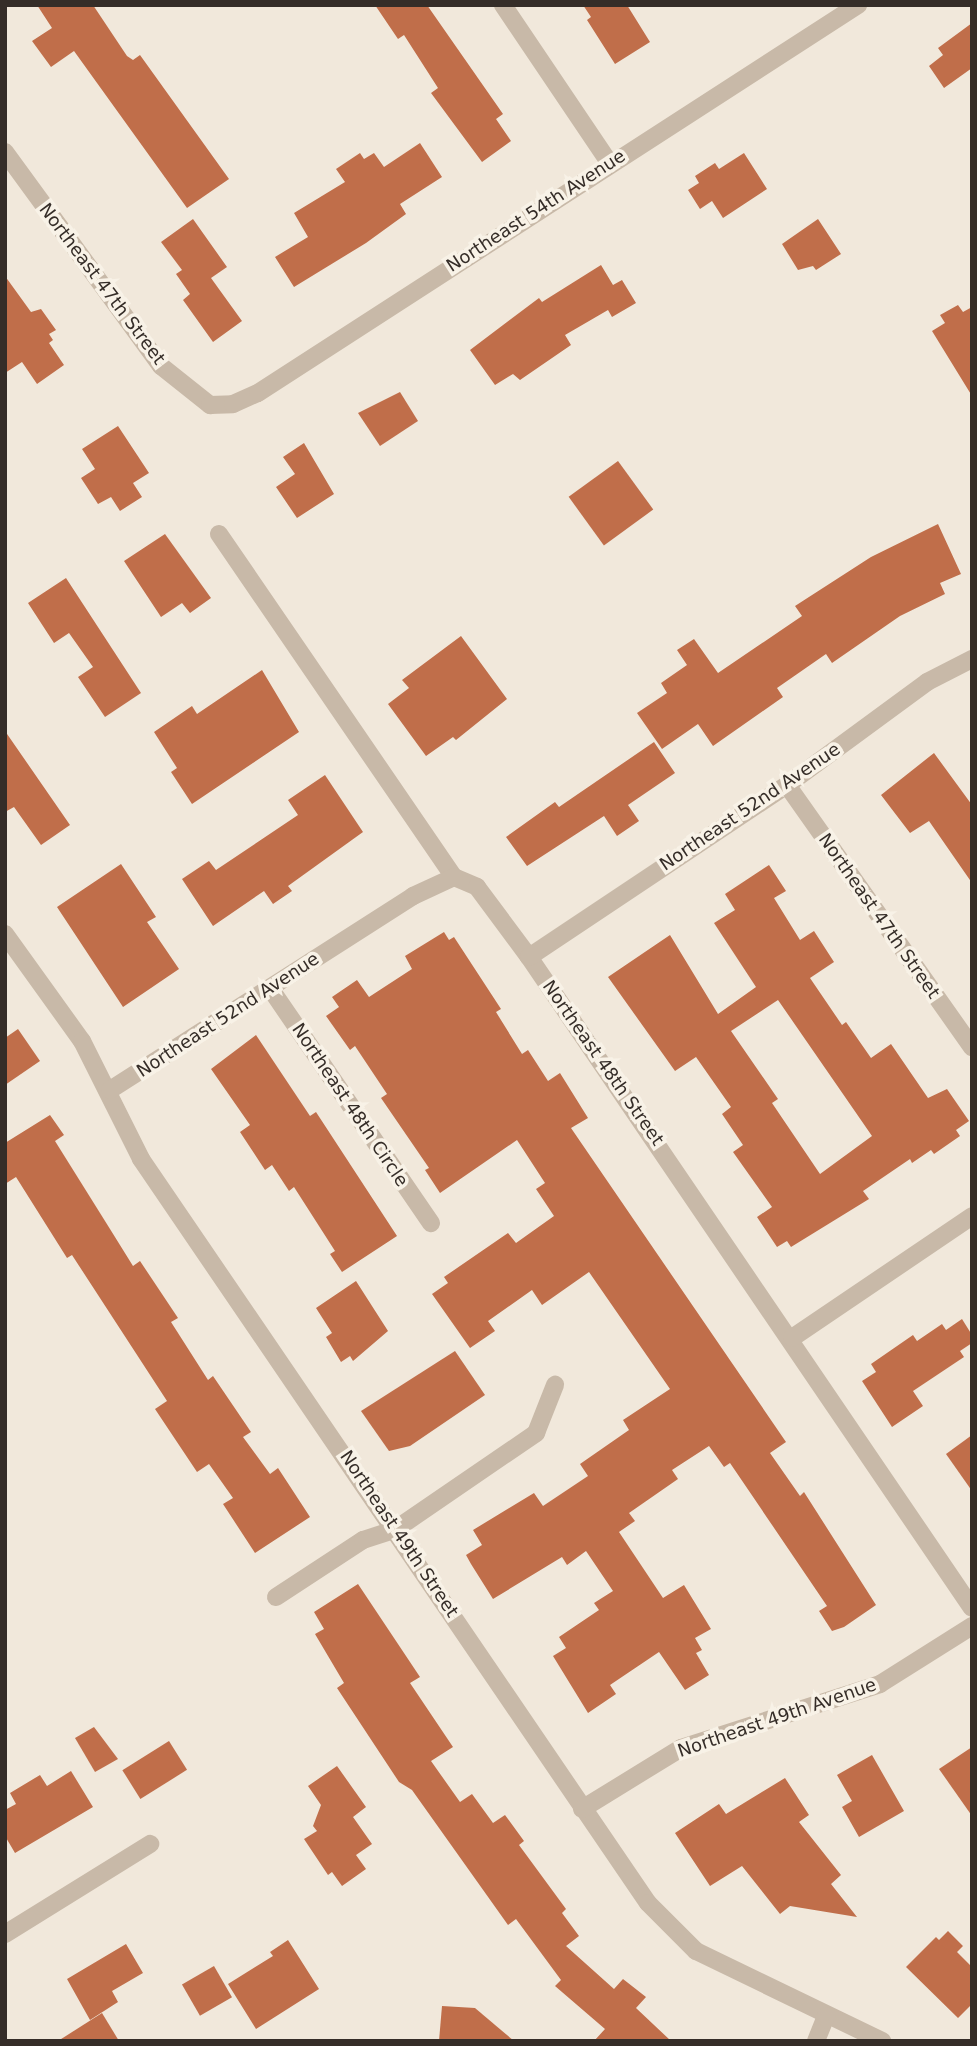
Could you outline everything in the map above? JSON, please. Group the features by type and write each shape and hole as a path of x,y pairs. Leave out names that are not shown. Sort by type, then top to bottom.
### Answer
{"street":[{"path":"503,5 609,162"},
{"name":"Northeast 54th Avenue","path":"210,405 233,404 258,393 609,162 858,5"},
{"name":"Northeast 47th Street","path":"5,152 161,366 210,405"},
{"name":"Northeast 48th Street","path":"219,534 454,877 477,887 529,957 792,1338 972,1608"},
{"name":"Northeast 52nd Avenue","path":"529,957 787,785 927,682 972,659"},
{"name":"Northeast 47th Street","path":"787,785 972,1047"},
{"name":"Northeast 52nd Avenue","path":"110,1090 413,896 454,877"},
{"name":"Northeast 49th Street","path":"5,934 82,1041 110,1090 141,1159 396,1529 582,1810 648,1903 696,1951 882,2041"},
{"name":"Northeast 48th Circle","path":"270,988 431,1223"},
{"path":"792,1338 972,1216"},
{"path":"276,1597 362,1540 396,1529 536,1433 555,1385"},
{"name":"Northeast 49th Avenue","path":"582,1810 681,1748 880,1684 972,1626"},
{"path":"5,1934 150,1844"},
{"path":"816,2041 826,2016"}],"building":[{"path":"37,5 93,5 127,56 133,60 140,55 229,179 187,208 74,51 51,67 32,41 52,28"},
{"path":"375,5 427,5 503,114 496,119 511,141 482,162 431,93 438,88 404,35 398,39"},
{"path":"583,5 627,5 650,42 615,64 587,20 591,17"},
{"path":"972,23 972,68 944,88 929,66 943,55 938,48"},
{"path":"420,143 442,177 400,204 406,214 366,243 294,287 275,257 308,237 294,213 345,182 336,169 360,153 364,159 374,153 384,167"},
{"path":"744,153 767,189 723,218 712,201 700,209 688,190 699,183 695,176 715,163 719,169"},
{"path":"193,219 227,267 211,278 242,321 213,342 183,300 190,294 176,274 182,270 161,242"},
{"path":"818,219 841,254 816,270 813,266 798,270 782,244"},
{"path":"601,265 613,285 622,280 636,303 612,317 608,310 565,335 571,345 520,380 513,374 495,385 470,350 539,298 542,302"},
{"path":"5,276 31,312 41,309 56,330 49,334 53,340 49,343 64,365 37,384 22,362 5,373"},
{"path":"958,305 963,312 972,307 972,396 932,331 945,323 940,315"},
{"path":"400,392 418,421 380,446 358,413"},
{"path":"118,426 149,473 133,483 142,497 120,511 111,497 98,504 81,478 95,469 82,449"},
{"path":"304,443 334,494 297,518 276,487 295,474 283,457"},
{"path":"618,461 653,510 604,545 569,497"},
{"path":"938,524 961,574 940,583 945,594 900,616 832,663 826,654 777,688 783,697 713,746 698,724 662,749 637,713 667,693 661,683 687,665 677,650 694,639 718,673 802,616 795,606 871,557"},
{"path":"165,534 211,598 190,613 182,603 161,617 124,561"},
{"path":"66,578 141,693 105,717 78,677 93,667 69,633 54,643 28,603"},
{"path":"461,636 507,699 456,740 453,737 426,756 388,704 409,688 402,680"},
{"path":"262,670 299,732 192,804 171,772 177,768 154,732 192,706 197,714"},
{"path":"5,731 70,825 41,845 14,807 5,812"},
{"path":"654,742 675,773 628,805 639,821 617,836 604,816 527,866 506,837 555,802 559,807"},
{"path":"934,753 972,805 972,883 929,821 910,833 881,795"},
{"path":"325,775 363,832 288,886 292,891 273,904 264,891 213,926 182,879 209,861 216,870 298,815 288,800"},
{"path":"121,864 156,917 147,922 179,969 123,1007 57,907"},
{"path":"769,865 786,891 774,898 800,940 814,931 834,962 810,978 842,1025 846,1022 871,1058 891,1044 928,1098 947,1089 969,1121 956,1130 960,1136 934,1154 931,1150 912,1163 910,1159 863,1191 869,1199 791,1247 787,1241 777,1247 757,1217 772,1207 733,1152 743,1145 722,1114 731,1107 696,1057 675,1071 608,977 670,935 718,1014 756,987 714,923 735,910 725,894","holes":["778,1000 872,1136 820,1174 772,1103 778,1099 731,1031"]},
{"path":"444,932 449,940 454,937 501,1009 496,1012 522,1054 528,1050 548,1081 560,1073 588,1118 571,1128 786,1442 770,1453 800,1496 804,1492 876,1605 844,1627 832,1631 819,1611 827,1606 730,1463 724,1467 709,1446 672,1470 678,1479 629,1513 635,1521 619,1532 663,1598 684,1585 711,1629 695,1638 702,1650 696,1653 709,1675 685,1690 659,1652 610,1685 616,1694 588,1713 553,1656 566,1648 559,1637 599,1610 594,1603 613,1591 586,1551 567,1565 562,1557 493,1599 471,1564 466,1555 482,1545 473,1530 534,1493 543,1506 588,1476 580,1464 629,1430 623,1420 670,1389 589,1272 542,1305 532,1290 488,1321 495,1331 470,1348 432,1294 448,1283 444,1277 508,1233 516,1243 554,1216 536,1189 545,1183 517,1140 440,1193 425,1170 429,1168 381,1098 387,1094 355,1046 350,1050 326,1016 339,1007 332,997 357,980 369,997 412,969 405,956"},
{"path":"18,1029 40,1061 5,1085 5,1038"},
{"path":"256,1035 310,1116 316,1112 397,1236 342,1272 330,1254 335,1251 294,1187 289,1191 272,1165 265,1170 240,1132 250,1125 211,1069"},
{"path":"50,1115 64,1135 55,1141 133,1266 140,1261 178,1318 171,1322 208,1380 213,1376 251,1432 243,1437 270,1474 278,1468 310,1517 255,1553 223,1504 233,1498 209,1464 197,1472 155,1409 167,1401 72,1255 67,1258 16,1177 5,1184 5,1143"},
{"path":"356,1281 388,1331 353,1361 350,1356 341,1362 326,1337 332,1333 316,1308"},
{"path":"962,1319 972,1335 972,1343 960,1351 964,1357 913,1391 923,1406 892,1427 862,1381 876,1372 871,1364 913,1335 917,1341 942,1324 946,1330"},
{"path":"455,1351 485,1395 410,1446 389,1451 361,1411"},
{"path":"972,1435 972,1491 946,1454"},
{"path":"358,1584 420,1677 410,1683 453,1747 431,1761 460,1802 472,1794 493,1823 505,1815 524,1841 519,1845 566,1909 562,1913 579,1936 566,1946 614,1989 623,1979 646,1997 636,2008 671,2041 594,2041 605,2029 555,1986 561,1980 516,1919 508,1925 412,1790 399,1782 337,1688 344,1683 315,1634 324,1629 314,1612"},
{"path":"94,1727 118,1759 95,1772 75,1738"},
{"path":"169,1741 187,1770 140,1799 122,1770"},
{"path":"972,1747 972,1816 939,1769"},
{"path":"872,1755 904,1811 859,1837 842,1807 852,1801 837,1775"},
{"path":"337,1766 366,1807 353,1817 372,1844 356,1855 366,1869 342,1886 332,1872 328,1875 304,1839 317,1831 313,1826 321,1805 308,1786"},
{"path":"71,1771 93,1807 15,1853 5,1836 5,1810 16,1804 10,1793 40,1775 47,1786"},
{"path":"785,1778 809,1815 799,1822 841,1875 831,1884 857,1917 790,1906 780,1914 742,1866 710,1886 675,1833 719,1804 726,1814"},
{"path":"948,1931 963,1946 957,1952 972,1967 972,2004 958,2018 906,1967 936,1937 939,1940"},
{"path":"288,1940 319,1989 256,2029 228,1984 273,1956 270,1952"},
{"path":"126,1944 143,1973 112,1991 118,2002 90,2020 67,1979"},
{"path":"214,1966 232,1997 200,2016 182,1984"},
{"path":"442,2006 475,2008 514,2041 439,2041"},
{"path":"102,2013 119,2041 58,2041"}]}
